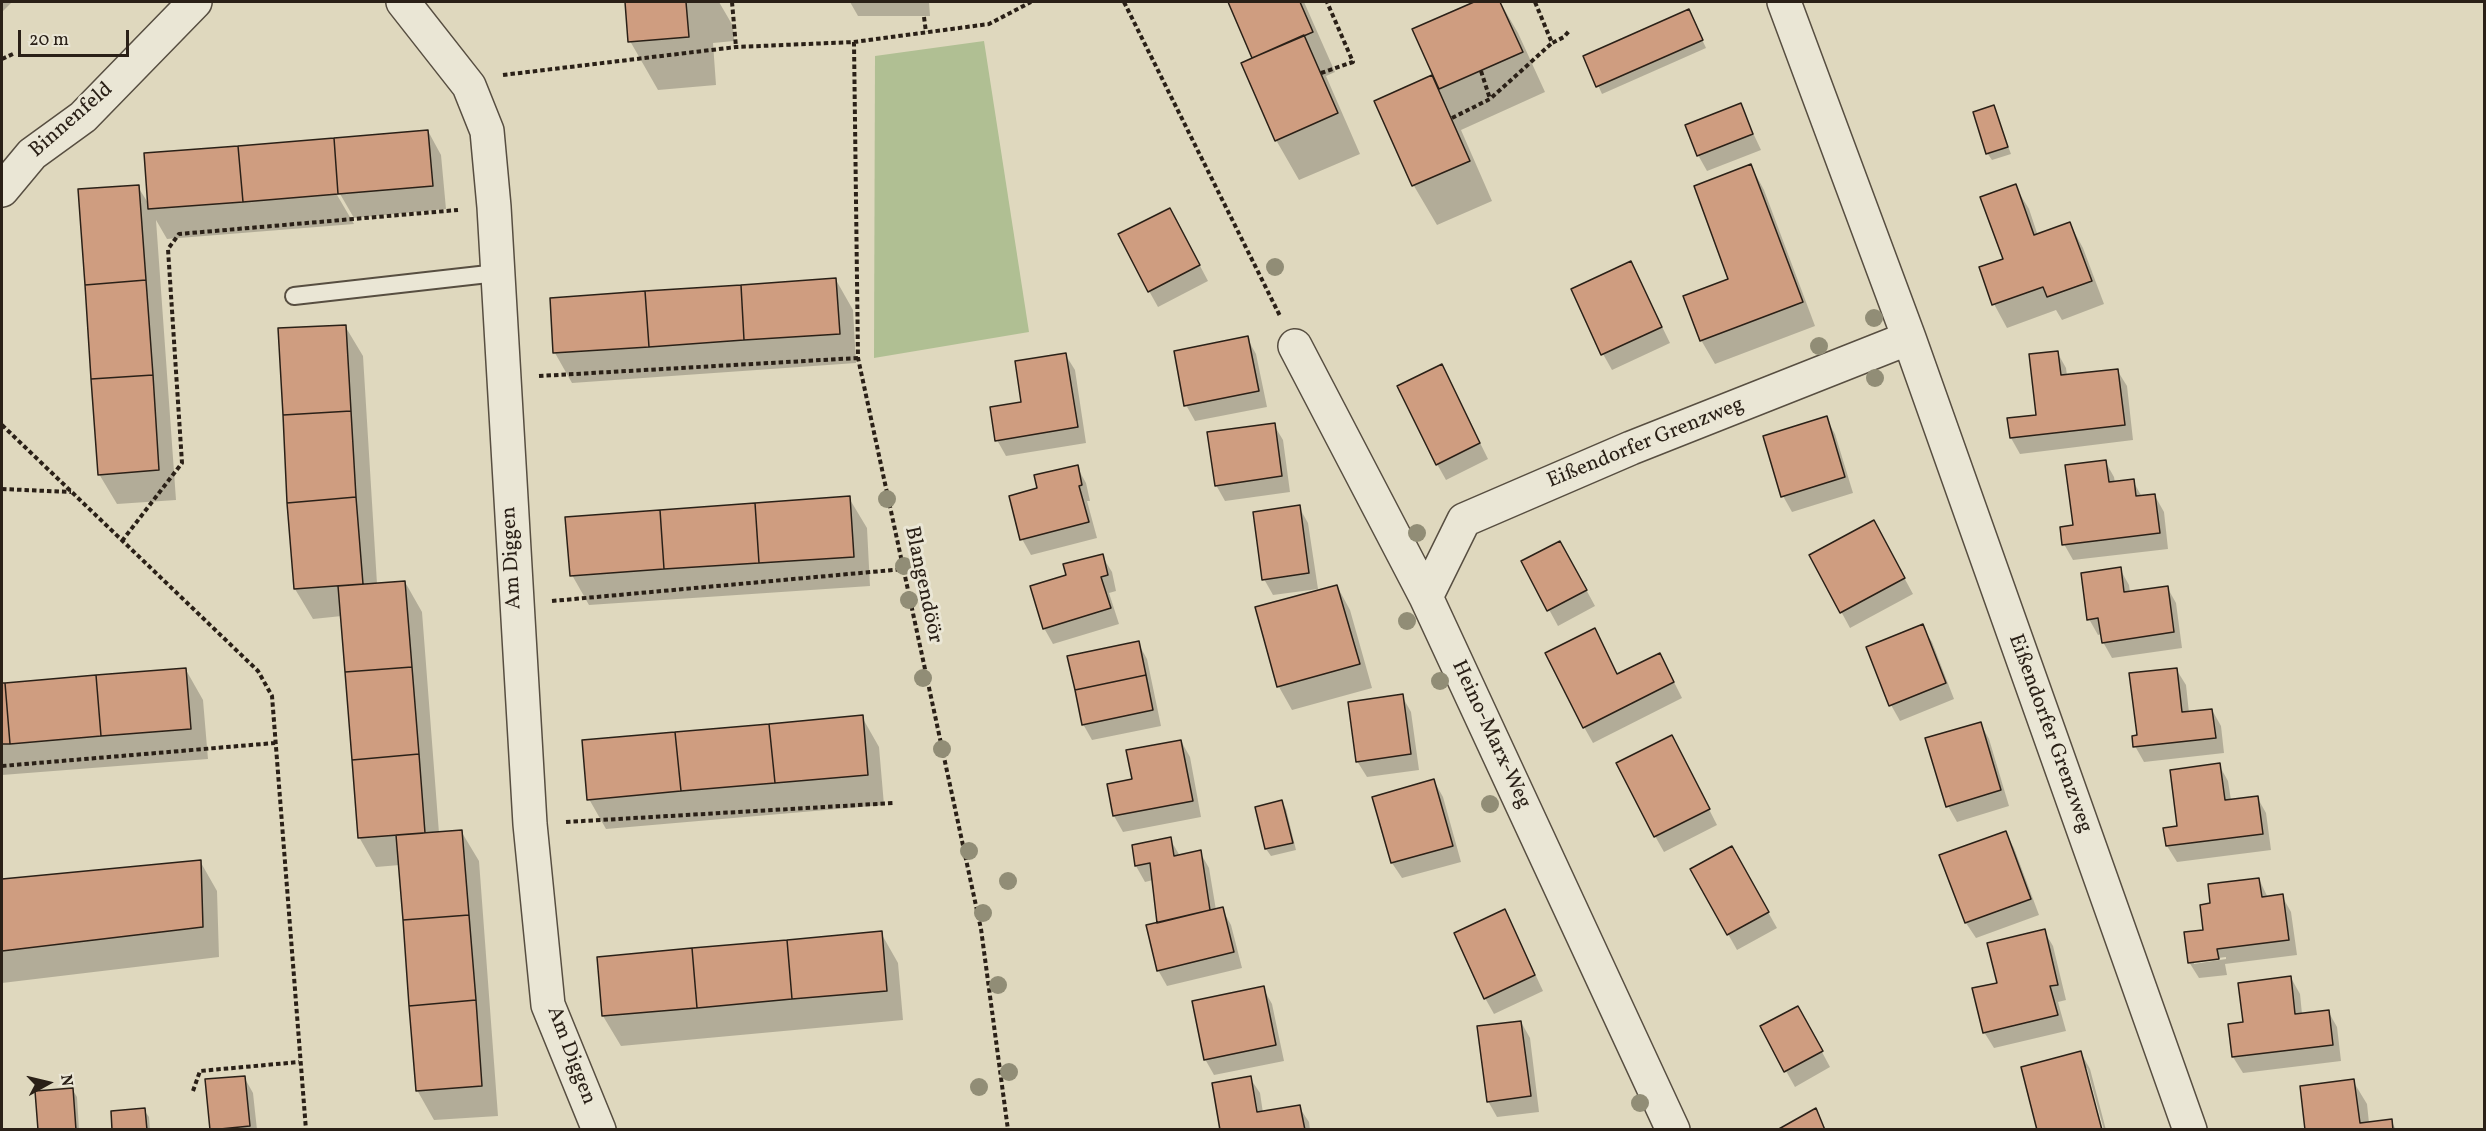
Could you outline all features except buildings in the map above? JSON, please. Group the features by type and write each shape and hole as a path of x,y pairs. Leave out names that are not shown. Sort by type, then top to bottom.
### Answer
{"street":[{"name":"Binnenfeld","path":"2,190 32,154 83,117 195,2"},
{"name":"Am Diggen","path":"403,2 469,86 487,131 494,207 515,605 530,824 548,1005 599,1130"},
{"name":"Eißendorfer Grenzweg","path":"1784,2 1909,338 2190,1130"},
{"name":"Eißendorfer Grenzweg","path":"1426,597 1464,520 1631,448 1909,338"},
{"name":"Heino-Marx-Weg","path":"1295,346 1426,597 1673,1130"}],"lane":[{"path":"294,296 497,273"}],"path":[{"path":"732,2 736,47"},
{"path":"469,86 509,73 736,47 854,42 989,24 1031,2"},
{"path":"1124,2 1295,346"},
{"path":"1321,73 1353,62 1327,2"},
{"path":"1534,2 1552,43"},
{"path":"924,17 926,32"},
{"path":"1452,118 1490,99 1552,43 1564,38 1569,31"},
{"name":"Blangendöör","path":"854,42 858,358 981,929 1008,1130"},
{"path":"2,59 12,54"},
{"path":"1481,71 1490,99"},
{"path":"122,541 182,463 168,249 179,234 494,207"},
{"path":"502,378 858,358"},
{"path":"2,425 258,671 272,696 306,1130"},
{"path":"2,489 72,492"},
{"path":"515,605 904,569"},
{"path":"2,766 275,742"},
{"path":"530,824 893,803"},
{"path":"193,1091 200,1071 299,1062"}],"green space":[{"path":"984,41 1029,332 874,358 875,56"}]}
